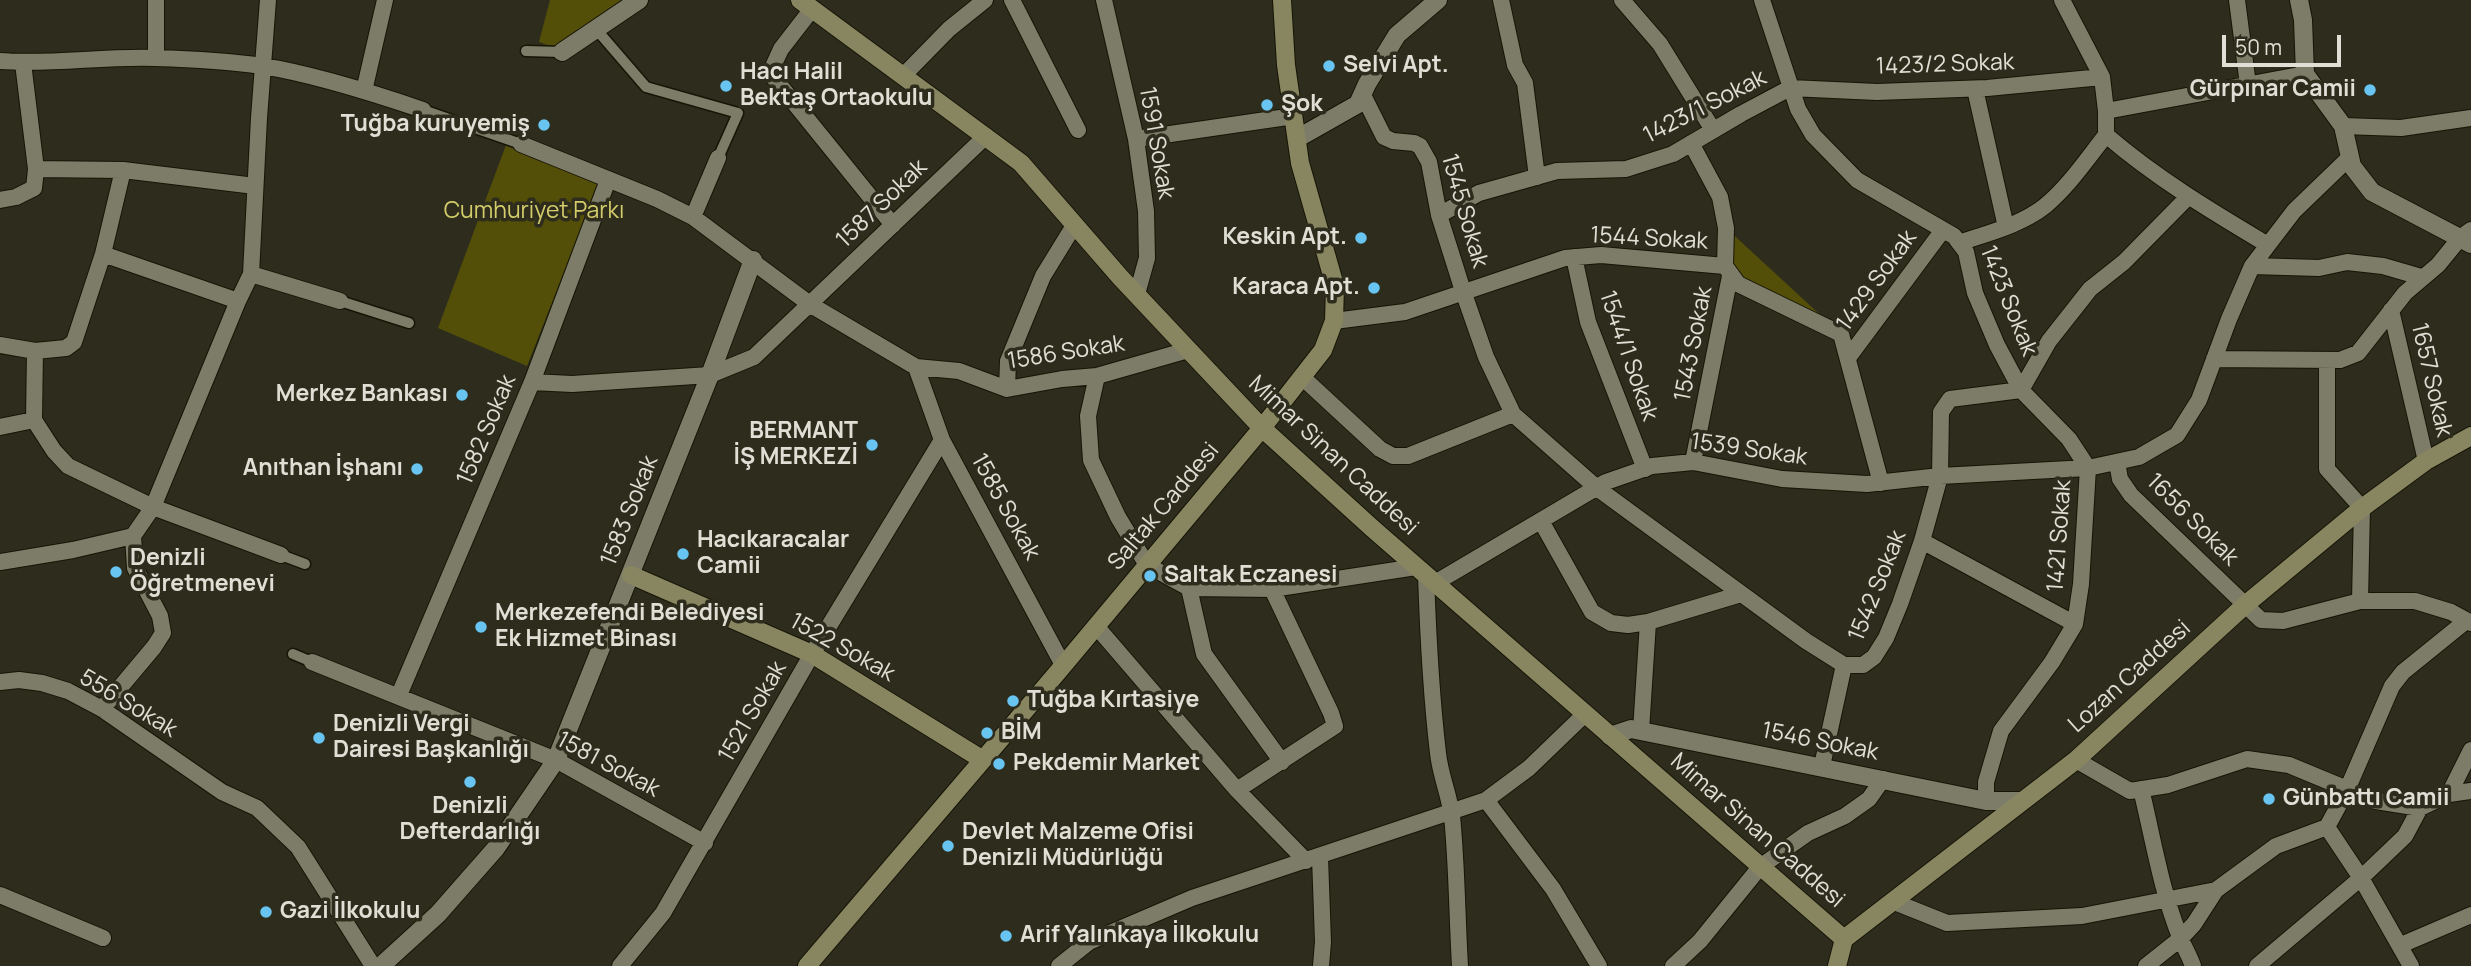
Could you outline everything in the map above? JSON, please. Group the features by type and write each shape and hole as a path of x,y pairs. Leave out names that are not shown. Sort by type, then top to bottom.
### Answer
{"main road":[{"name":"Saltak Caddesi","path":"807,966 1262,428 1323,350 1334,321 1335,286 1300,163 1286,65 1282,0"},
{"name":"Mimar Sinan Caddesi","path":"806,4 1021,163 1137,295 1262,428 1425,575 1844,939"},
{"name":"Lozan Caddesi","path":"1844,939 2076,760 2245,605 2362,508 2427,461 2471,436"},
{"name":"1522 Sokak","path":"631,575 812,654 983,760"},
{"path":"1837,966 1844,939"}],"street":[{"path":"156,0 156,58"},
{"path":"102,709 163,633 160,616 135,568 133,536 153,507 251,274 268,0"},
{"path":"364,91 385,0"},
{"path":"526,51 562,52 639,0"},
{"path":"903,76 949,29 985,0"},
{"path":"1012,0 1079,130"},
{"name":"1591 Sokak","path":"1104,0 1136,139 1146,211 1147,258 1137,295"},
{"path":"1298,138 1358,104 1397,35 1438,0"},
{"path":"1501,0 1515,65 1525,83 1536,177"},
{"path":"1622,0 1660,44 1713,130"},
{"name":"1423 Sokak","path":"1762,0 1790,88 1813,135 1857,180 1954,236 1966,252 1975,293 1997,345 2021,390 2069,439 2088,468"},
{"path":"1959,243 2006,227 2043,207 2053,199 2106,135 2102,77 2062,0"},
{"path":"2237,0 2248,85"},
{"path":"2299,0 2303,20 2305,74 2343,126 2351,166 2372,192 2468,237"},
{"path":"806,4 770,73 894,225"},
{"path":"596,29 646,86 738,113 693,217"},
{"path":"0,61 23,63 97,58 156,58 263,66 364,91 500,135 657,199 693,217 811,305 754,357 710,375 572,384 532,382"},
{"path":"0,200 16,197 34,188 36,169 23,63"},
{"path":"2106,111 2305,74"},
{"name":"1423/2 Sokak","path":"1790,88 1877,92 1975,89 2102,77"},
{"name":"1423/1 Sokak","path":"1439,215 1479,193 1557,171 1626,169 1673,154 1790,88"},
{"path":"1975,89 2006,227"},
{"name":"1545 Sokak","path":"1363,94 1384,136 1392,141 1406,141 1420,146 1429,162 1439,215 1464,291 1486,357 1513,414"},
{"path":"1136,139 1294,116"},
{"path":"2343,126 2401,128 2471,118"},
{"path":"2106,135 2141,165 2188,197 2268,245"},
{"name":"1587 Sokak","path":"811,305 986,136"},
{"name":"1543 Sokak","path":"1691,143 1720,197 1727,228 1728,271 1693,462"},
{"name":"1421 Sokak","path":"1986,801 1986,782 2001,731 2052,662 2075,624 2081,584 2088,468 2139,457 2177,435 2199,400 2252,266 2294,211 2350,157"},
{"path":"36,169 123,170 255,186"},
{"path":"0,345 35,351 66,348 74,342 103,254 123,170"},
{"name":"1582 Sokak","path":"399,695 532,382 608,180"},
{"path":"2021,390 2049,341 2090,289 2124,262 2188,197"},
{"path":"1007,389 1008,361 1043,276 1075,224"},
{"name":"1429 Sokak","path":"1881,483 1849,358 1943,230"},
{"name":"1657 Sokak","path":"2214,359 2340,360 2358,353 2405,293 2468,237"},
{"path":"103,254 238,300"},
{"name":"1544 Sokak","path":"1334,321 1405,312 1565,258 1601,256 1728,271 1738,284 1841,334 1849,358"},
{"name":"1544/1 Sokak","path":"1574,257 1588,322 1645,469"},
{"name":"1583 Sokak","path":"381,966 438,914 496,848 556,760 710,375 753,260"},
{"path":"2252,266 2319,268 2347,262 2383,266 2421,277"},
{"path":"251,274 409,323"},
{"name":"1586 Sokak","path":"811,305 916,367 958,371 1007,389 1097,376 1188,350"},
{"name":"1657 Sokak","path":"2391,310 2427,461"},
{"path":"35,351 34,420 54,452 68,466 153,507 305,564"},
{"path":"2327,360 2328,469 2362,508 2360,600"},
{"name":"1585 Sokak","path":"916,367 942,440 1063,665"},
{"path":"1097,376 1088,416 1091,460 1118,517 1147,565 1189,588 1272,589 1425,575 1429,662 1438,757 1451,811 1459,898 1460,966"},
{"path":"1302,377 1380,449 1393,456 1408,456 1513,414"},
{"name":"1542 Sokak","path":"1513,414 1597,488 1806,641 1844,665 1863,665 1874,657 1895,615 1922,541 1940,476 1939,437 1944,405 1950,400 2021,390"},
{"path":"0,427 34,420"},
{"name":"1521 Sokak","path":"620,966 663,913 812,654 942,440"},
{"name":"1539 Sokak","path":"1425,575 1541,521 1597,488 1645,469 1693,462 1782,479 1821,483 1881,483 1940,476 2088,468"},
{"name":"1656 Sokak","path":"2117,462 2120,479 2131,495 2261,620 2283,621 2360,600 2415,601 2451,612 2469,622"},
{"path":"1541,521 1592,612 1611,623 1628,625 1648,622 1741,594"},
{"path":"0,562 73,550 133,536"},
{"path":"1922,541 2075,624"},
{"path":"1189,588 1204,654 1282,762"},
{"path":"1237,790 1335,726 1272,589"},
{"path":"1641,731 1648,622"},
{"path":"2146,966 2194,924 2216,890 2276,846 2327,827 2347,790 2392,685 2403,672 2469,622"},
{"path":"1096,626 1237,790 1313,859 1323,942 1321,966"},
{"name":"1581 Sokak","path":"293,654 556,760 705,843"},
{"path":"1822,766 1844,665"},
{"name":"556 Sokak","path":"0,682 19,680 42,683 68,691 102,709 222,792 257,807 298,847 373,966"},
{"path":"1059,966 1089,942 1192,898 1486,800 1529,768 1585,714"},
{"name":"1546 Sokak","path":"1610,736 1631,729 1986,801 2022,801"},
{"path":"2449,794 2471,750"},
{"path":"2076,760 2130,791 2168,785 2247,759 2289,765 2376,801 2420,808"},
{"path":"1673,966 1700,941 1760,867 1808,834 1845,816 1869,799 1883,779"},
{"path":"2141,789 2180,939 2188,949 2193,966"},
{"path":"2257,966 2361,878 2404,836 2420,808 2449,794 2471,792"},
{"path":"1486,800 1553,889 1599,966"},
{"path":"2327,827 2361,878 2411,966"},
{"path":"1892,901 1947,923 2082,916 2216,890"},
{"path":"0,895 103,938"},
{"path":"2401,945 2471,915"}],"green space":[{"path":"550,0 629,0 559,49 539,42"},
{"name":"Cumhuriyet Parkı","path":"506,145 599,183 527,366 438,328"},
{"path":"1726,228 1841,334 1730,276"}],"place":[{"name":"Selvi Apt.","path":"1329,66"},
{"name":"Hacı Halil Bektaş Ortaokulu","path":"726,86"},
{"name":"Gürpınar Camii","path":"2370,90"},
{"name":"Şok","path":"1267,105"},
{"name":"Tuğba kuruyemiş","path":"544,125"},
{"name":"Keskin Apt.","path":"1361,238"},
{"name":"Karaca Apt.","path":"1374,288"},
{"name":"Merkez Bankası","path":"462,395"},
{"name":"BERMANT İŞ MERKEZİ","path":"872,445"},
{"name":"Anıthan İşhanı","path":"417,469"},
{"name":"Hacıkaracalar Camii","path":"683,554"},
{"name":"Denizli Öğretmenevi","path":"116,572"},
{"name":"Saltak Eczanesi","path":"1150,576"},
{"name":"Merkezefendi Belediyesi Ek Hizmet Binası","path":"481,627"},
{"name":"Tuğba Kırtasiye","path":"1013,701"},
{"name":"BİM","path":"987,733"},
{"name":"Denizli Vergi Dairesi Başkanlığı","path":"319,738"},
{"name":"Pekdemir Market","path":"999,764"},
{"name":"Denizli Defterdarlığı","path":"470,782"},
{"name":"Günbattı Camii","path":"2269,799"},
{"name":"Devlet Malzeme Ofisi Denizli Müdürlüğü","path":"948,846"},
{"name":"Gazi İlkokulu","path":"266,912"},
{"name":"Arif Yalınkaya İlkokulu","path":"1006,936"}]}
